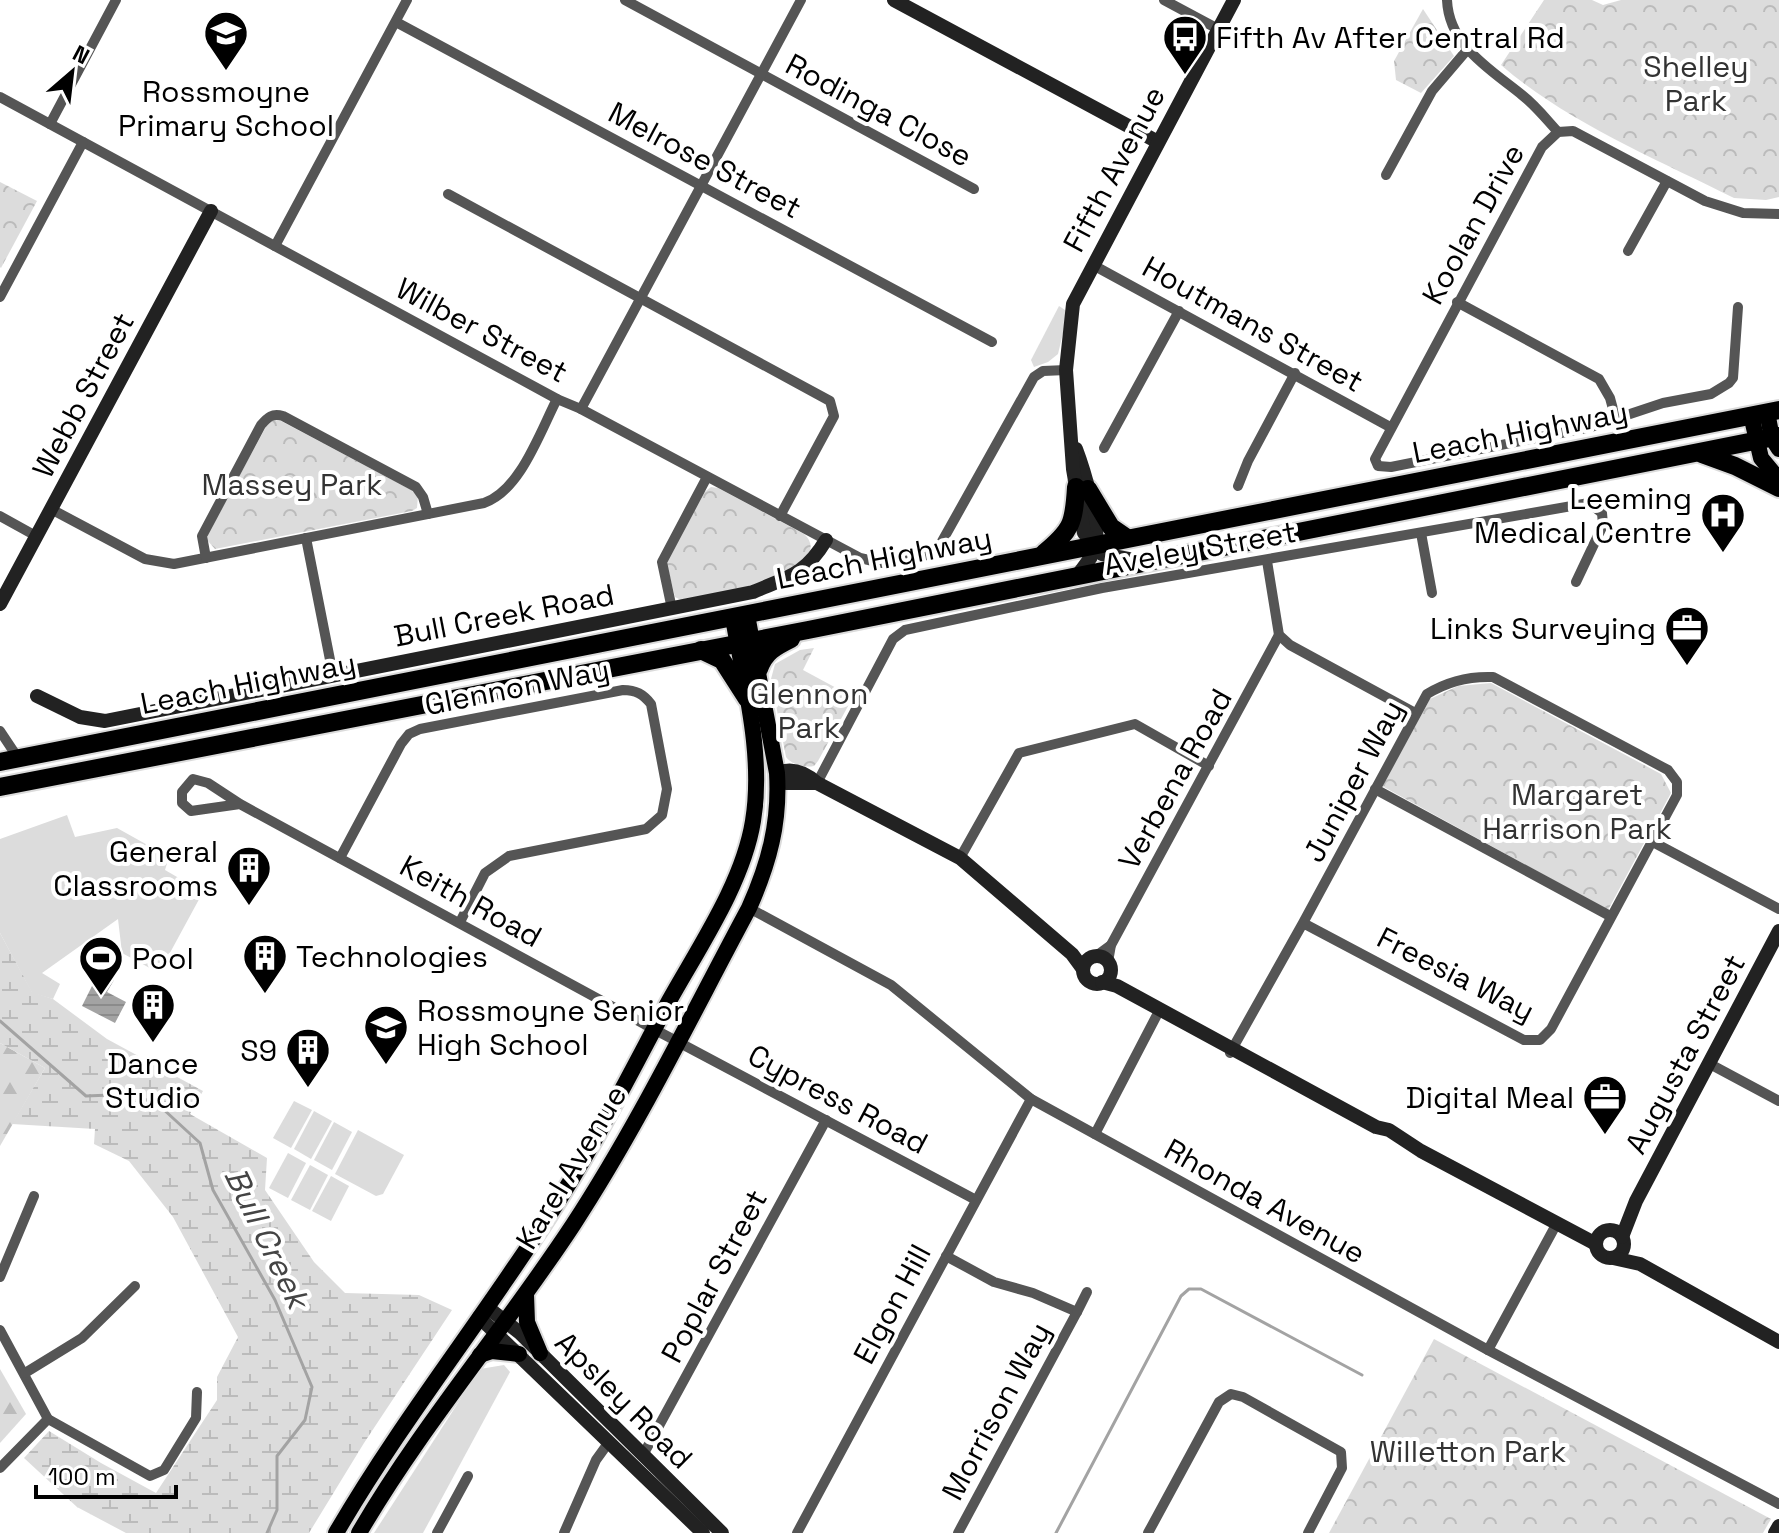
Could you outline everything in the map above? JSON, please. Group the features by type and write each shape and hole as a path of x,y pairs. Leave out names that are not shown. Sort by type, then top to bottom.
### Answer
{"highway":[{"name":"Leach Highway","path":"9,760 1766,412"},
{"name":"Leach Highway","path":"0,787 1697,453 1771,441"},
{"path":"1697,453 1712,456 1779,488"},
{"path":"1082,488 1111,527 1127,538"},
{"path":"1041,555 1058,541 1074,519 1082,488"},
{"path":"759,669 771,649 808,630"},
{"path":"701,650 722,660 747,699"}],"main road":[{"path":"1766,412 1771,441 1766,467 1779,480"},
{"name":"Karel Avenue","path":"336,1533 404,1425 557,1203 594,1142 737,875 752,824 755,794 745,641 740,616"},
{"name":"Karel Avenue","path":"359,1533 401,1465 526,1294 598,1185 749,908 766,869 779,799 777,773 759,669 745,641"},
{"path":"754,752 777,773 767,778 755,794"},
{"path":"526,1294 527,1322 540,1353"},
{"path":"480,1355 492,1351 519,1354"}],"street":[{"path":"50,124 116,0"},
{"path":"275,246 407,0"},
{"name":"Rodinga Close","path":"625,0 974,189"},
{"path":"581,409 801,0"},
{"path":"894,0 1158,142"},
{"path":"1164,0 1218,29"},
{"name":"Fifth Avenue","path":"1096,544 1082,488 1083,468 1072,441 1066,370 1073,304 1234,0"},
{"path":"1447,0 1452,27 1467,50 1525,97 1558,132"},
{"name":"Melrose Street","path":"396,22 992,342"},
{"path":"1386,175 1432,91 1467,50"},
{"name":"Wilber Street","path":"0,97 557,399 860,558 882,563 924,556 934,551 945,538 1034,377 1043,371 1066,370"},
{"name":"Koolan Drive","path":"1616,420 1385,467 1378,466 1375,459 1542,147 1558,132 1573,131 1705,201 1730,210 1779,214"},
{"path":"0,297 83,142"},
{"path":"1628,251 1667,181"},
{"path":"448,194 830,401 834,416 780,516"},
{"name":"Webb Street","path":"0,604 211,211"},
{"name":"Houtmans Street","path":"1093,265 1390,427"},
{"path":"1457,302 1599,379 1610,398 1616,420 1663,403 1711,394 1729,383 1734,371 1738,307"},
{"path":"1104,448 1179,311"},
{"path":"1238,486 1295,373"},
{"path":"51,509 145,559 174,564 484,503 506,492 513,483 557,399"},
{"path":"206,558 202,536 261,425 268,416 273,415 283,416 416,487 428,514"},
{"path":"672,609 662,562 707,477"},
{"name":"Aveley Street","path":"817,783 899,633 1102,588 1589,503 1602,513 1603,525 1576,582"},
{"path":"0,516 36,536"},
{"path":"1421,533 1432,593"},
{"path":"306,538 333,675"},
{"name":"Bull Creek Road","path":"37,696 80,717 105,721 672,609 763,588 811,563 826,540"},
{"path":"1096,544 1102,554 1144,562"},
{"path":"1077,576 1090,559 1096,544"},
{"path":"1267,561 1279,635 1290,645 1415,713"},
{"name":"Verbena Road","path":"1100,970 1279,635"},
{"name":"Juniper Way","path":"1232,1051 1415,713 1427,694 1441,685 1470,677 1493,677 1668,770 1677,782"},
{"name":"Glennon Way","path":"340,858 409,734 420,729 623,690 633,690 643,695 651,704 667,789 667,804 662,815 646,829 509,856 485,873 460,922"},
{"path":"960,858 1019,753 1135,724 1209,766"},
{"path":"0,731 9,760"},
{"path":"777,773 786,783 817,783 960,858 1072,954 1159,1011 1376,1127 1401,1146 1421,1151 1563,1225 1611,1238 1640,1264 1779,1342"},
{"name":"Keith Road","path":"240,804 191,811 182,803 183,787 201,779 240,804 677,1041"},
{"name":"Freesia Way","path":"1303,923 1524,1040 1540,1040 1551,1029 1677,795 1677,782"},
{"path":"1375,789 1610,916"},
{"path":"1651,841 1779,909"},
{"name":"Rhonda Avenue","path":"749,908 891,985 1031,1099 1488,1350 1779,1504"},
{"name":"Augusta Street","path":"1613,1258 1622,1251 1611,1238 1636,1201 1779,931"},
{"path":"1095,1134 1159,1011"},
{"name":"Cypress Road","path":"677,1041 976,1200"},
{"path":"1708,1063 1779,1101"},
{"name":"Elgon Hill","path":"797,1533 1031,1099"},
{"name":"Poplar Street","path":"643,1455 826,1120"},
{"path":"0,1277 34,1196"},
{"path":"1488,1350 1563,1225"},
{"path":"1611,1238 1601,1255 1640,1264"},
{"name":"Morrison Way","path":"946,1256 994,1282 1033,1293 1077,1312"},
{"path":"25,1373 82,1338 135,1286"},
{"name":"Morrison Way","path":"958,1533 1087,1292"},
{"name":"Apsley Road","path":"483,1312 540,1353 722,1533"},
{"name":"Apsley Road","path":"501,1327 519,1354 703,1533"},
{"path":"0,1330 48,1419 150,1476 164,1470 196,1418 197,1392"},
{"path":"1148,1533 1219,1402 1227,1395 1243,1397 1337,1448 1343,1457 1342,1468 1308,1533"},
{"path":"0,1468 48,1419"},
{"path":"564,1533 596,1460 609,1442"},
{"path":"437,1533 468,1476"},
{"path":"1775,1533 1779,1526"}],"green space":[{"name":"Shelley Park","path":"1544,0 1592,0 1603,5 1621,0 1779,0 1779,197 1766,200 1734,198 1583,122 1501,65"},
{"path":"1423,9 1454,56 1421,93 1396,80 1394,61"},
{"path":"0,182 37,201 1,268 0,267"},
{"path":"1059,306 1068,312 1058,354 1034,367 1031,360"},
{"name":"Massey Park","path":"274,420 413,491 418,495 417,508 215,549 207,540 208,534 268,423"},
{"path":"711,487 804,534 811,546 806,561 751,588 681,600 675,597 666,561 703,493"},
{"name":"Glennon Park","path":"814,648 803,670 853,697 818,761 814,766 807,767 795,764 786,757 771,679 775,664 800,650"},
{"name":"Margaret Harrison Park","path":"1491,683 1661,774 1671,793 1608,910 1382,786 1430,699 1458,686"},
{"path":"67,815 75,837 117,828 169,857 165,870 203,892 159,973 122,953 118,919 42,973 60,984 53,999 32,993 0,933 0,839"},
{"path":"0,933 32,992 53,999 107,1039 203,1091 190,1114 267,1158 265,1190 314,1262 345,1293 419,1295 452,1310 309,1533 126,1533 77,1507 24,1458 49,1431 156,1493 217,1400 217,1377 238,1337 173,1217 129,1161 94,1144 95,1129 12,1124 45,1068 0,1043"},
{"path":"0,1043 45,1068 0,1146"},
{"path":"294,1101 312,1110 291,1148 273,1138"},
{"path":"314,1111 332,1121 311,1159 294,1149"},
{"path":"334,1122 352,1132 332,1170 314,1160"},
{"path":"358,1130 404,1155 383,1194 376,1196 335,1174"},
{"path":"288,1153 306,1163 288,1198 269,1188"},
{"path":"310,1165 328,1175 310,1210 291,1200"},
{"path":"331,1176 349,1186 331,1221 312,1211"},
{"name":"Willetton Park","path":"1434,1339 1771,1519 1763,1533 1329,1533"},
{"path":"504,1365 510,1372 423,1533 374,1533 480,1369"},
{"path":"0,1369 26,1414 0,1443"}],"shaded area":[{"name":"Pool","path":"99,972 114,980 107,992 126,1002 115,1023 82,1006"}],"waterway":[{"name":"Bull Creek","path":"0,1021 86,1096 135,1094 162,1108 200,1143 213,1190 275,1300 312,1387 305,1420 277,1456 277,1510 267,1533"},
{"path":"1056,1533 1181,1296 1189,1289 1201,1289 1362,1375"}],"place":[{"name":"Rossmoyne Primary School","path":"226,72"},
{"name":"Fifth Av After Central Rd","path":"1185,76"},
{"name":"Leeming Medical Centre","path":"1723,554"},
{"name":"Links Surveying","path":"1687,667"},
{"name":"General Classrooms","path":"249,907"},
{"name":"Technologies","path":"265,995"},
{"name":"Pool","path":"101,997"},
{"name":"Dance Studio","path":"153,1044"},
{"name":"Rossmoyne Senior High School","path":"386,1066"},
{"name":"S9","path":"308,1089"},
{"name":"Digital Meal","path":"1605,1136"}]}
